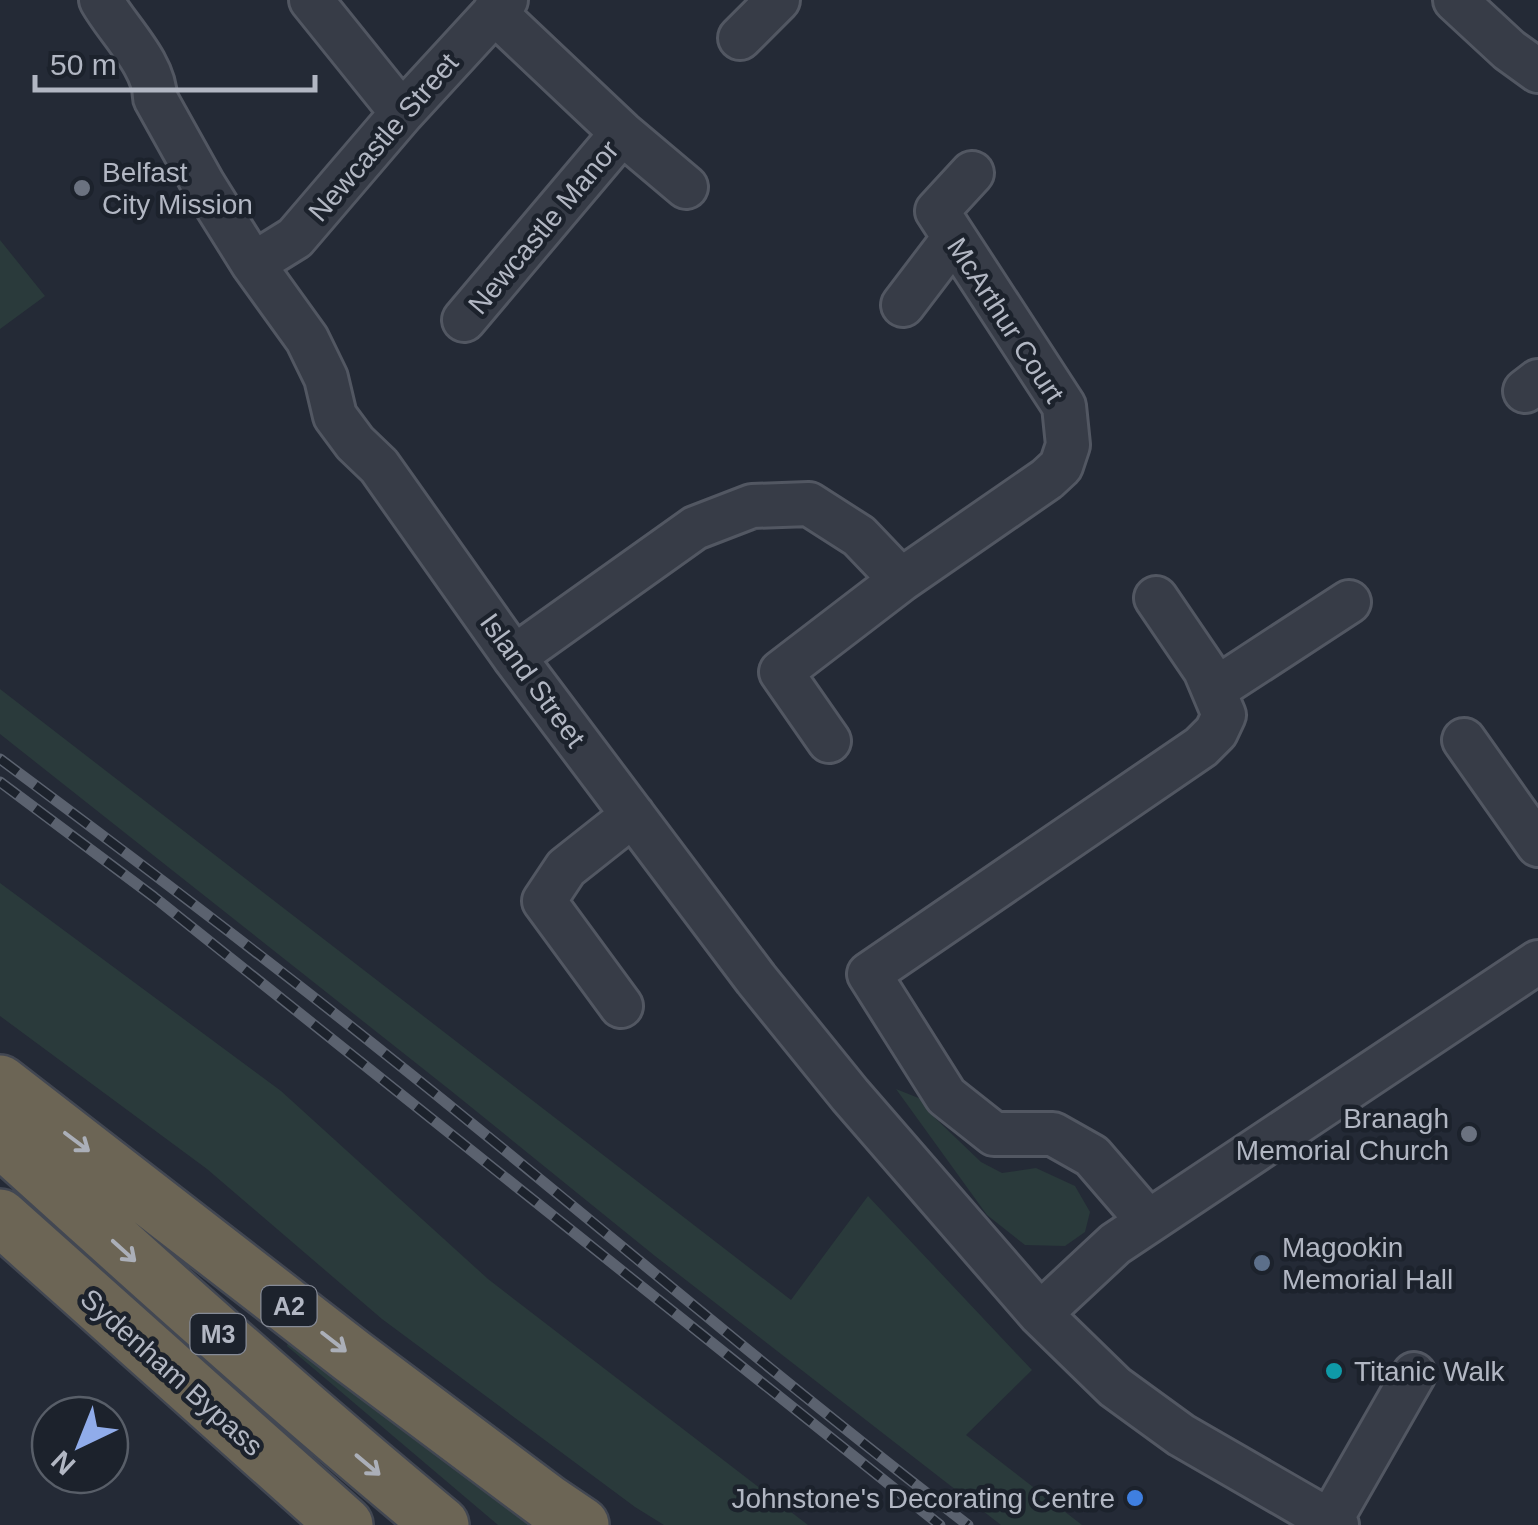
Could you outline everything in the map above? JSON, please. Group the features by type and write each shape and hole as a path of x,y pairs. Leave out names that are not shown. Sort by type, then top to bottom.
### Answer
{"highway":[{"name":"A2","path":"0,1083 352,1356 581,1525"},
{"name":"M3","path":"0,1138 165,1289 441,1525"},
{"name":"Sydenham Bypass","path":"0,1218 345,1525"}],"street":[{"name":"Island Street","path":"101,0 155,84 155,98 203,184 253,264 307,339 326,378 334,416 379,466 514,657 850,1096 1040,1314 1116,1387 1182,1435 1334,1523"},
{"path":"310,0 402,114"},
{"path":"740,38 778,0"},
{"path":"1455,0 1538,71"},
{"name":"Newcastle Street","path":"253,264 295,238 500,6"},
{"name":"Newcastle Manor","path":"500,6 622,133 686,187"},
{"name":"Newcastle Manor","path":"464,320 622,133"},
{"name":"McArthur Court","path":"829,741 781,672 900,580 1047,479 1061,466 1068,445 1064,406 936,211 972,173"},
{"path":"903,305 954,238"},
{"path":"514,657 695,528 752,506 809,504 859,536 900,580"},
{"path":"1148,1222 1092,1156 1052,1134 994,1134 946,1096 869,974 1201,747 1216,732 1224,716 1206,670 1156,598"},
{"path":"1214,690 1349,602"},
{"path":"1464,740 1538,845"},
{"path":"622,1006 544,901 566,868 633,814"},
{"path":"1040,1314 1115,1244 1531,979"},
{"path":"1334,1523 1414,1374"}],"shaded area":[{"path":"0,240 45,296 0,329"},
{"path":"0,689 791,1300 868,1196 1032,1370 966,1435 1082,1525 1001,1525 655,1256 0,734"},
{"path":"0,883 281,1091 488,1279 808,1525 664,1525 635,1507 382,1319 207,1169 0,1016"},
{"path":"896,1089 921,1099 981,1162 1002,1173 1036,1168 1075,1186 1090,1212 1085,1232 1065,1246 1025,1245 987,1215"},
{"path":"290,1337 533,1525 498,1525 287,1346"}],"railway":[{"path":"0,759 353,1028 968,1525"},
{"path":"0,782 154,897 940,1525"}],"place":[{"name":"Belfast City Mission","path":"82,188"},
{"name":"Branagh Memorial Church","path":"1469,1134"},
{"name":"Magookin Memorial Hall","path":"1262,1263"},
{"name":"Titanic Walk","path":"1334,1371"},
{"name":"Johnstone's Decorating Centre","path":"1135,1498"}]}
